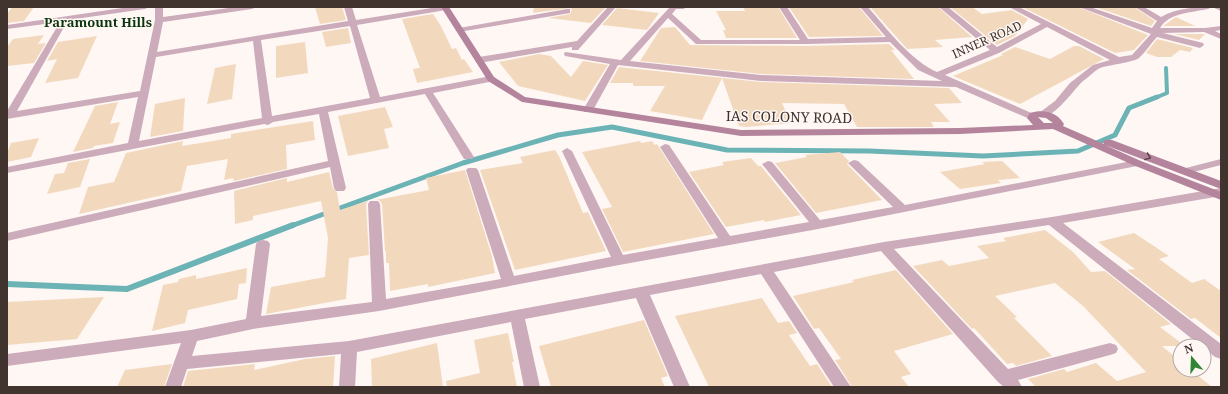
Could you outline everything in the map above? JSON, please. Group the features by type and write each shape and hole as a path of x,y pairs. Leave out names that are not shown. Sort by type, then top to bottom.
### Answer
{"street":[{"path":"7,26 145,7"},
{"path":"133,145 159,20 159,7"},
{"path":"159,20 252,7"},
{"path":"348,7 376,101"},
{"path":"612,7 580,44 568,54 620,62 760,78 958,84"},
{"path":"588,110 620,62 674,7 681,7"},
{"path":"783,7 806,42"},
{"path":"864,7 892,39 921,68 1032,116 1035,122 1053,125 1186,172 1219,191"},
{"path":"943,7 996,51"},
{"path":"1012,7 1118,60"},
{"path":"1083,7 1200,46"},
{"path":"1139,7 1161,20"},
{"path":"1043,115 1058,103 1073,85 1096,68 1118,60 1135,57 1155,32 1161,20 1171,14 1208,7"},
{"path":"1216,7 1221,9"},
{"path":"7,170 133,145 268,122 492,79 446,8 151,55"},
{"path":"460,30 567,11"},
{"path":"668,14 699,42 806,42 892,39"},
{"path":"8,116 65,19"},
{"name":"INNER ROAD","path":"937,75 996,51 1046,25"},
{"path":"1155,32 1221,28"},
{"path":"1205,30 1221,37"},
{"path":"257,38 268,122"},
{"path":"479,60 580,44"},
{"name":"IAS COLONY ROAD","path":"492,79 522,99 741,133 960,131 1034,128 1053,125"},
{"path":"428,92 468,157"},
{"path":"8,116 143,93"},
{"path":"323,111 340,188"},
{"path":"1032,116 1037,114 1054,118 1053,125"},
{"path":"1108,145 1137,163 1219,191"},
{"path":"665,147 727,241"},
{"path":"567,151 619,260"},
{"path":"1186,172 1221,162"},
{"path":"7,237 334,163"},
{"path":"854,163 902,209"},
{"path":"7,360 191,336 253,323 378,306 619,260 902,209 1137,163"},
{"path":"768,164 818,224"},
{"path":"472,170 509,282"},
{"path":"181,363 350,347 884,246 1052,221 1219,191"},
{"path":"374,204 378,306"},
{"path":"1052,221 1221,353"},
{"path":"253,323 264,244"},
{"path":"884,246 1009,382 1110,349"},
{"path":"764,268 843,387"},
{"path":"642,292 682,387"},
{"path":"517,315 532,387"},
{"path":"173,387 191,336"},
{"path":"347,387 350,347"}],"building":[{"path":"12,7 34,7 24,21 7,23 7,14"},
{"path":"315,7 342,7 346,20 320,24"},
{"path":"534,7 606,7 591,23 548,18 570,14 572,9 570,8 533,13"},
{"path":"743,7 778,7 797,38 726,38 723,30 726,30 716,11 745,11"},
{"path":"789,7 859,7 883,36 809,37"},
{"path":"870,7 938,7 972,37 935,40 943,47 907,49"},
{"path":"950,7 972,7 982,14 1012,10 1028,19 1015,36 997,45"},
{"path":"1022,7 1078,7 1148,35 1134,50 1115,53"},
{"path":"1095,7 1134,7 1155,21 1151,26"},
{"path":"617,8 659,13 647,30 602,25"},
{"path":"433,14 441,26 452,49 456,48 462,60 464,59 473,72 417,83 413,69 420,68 402,19"},
{"path":"1176,17 1195,26 1163,26"},
{"path":"675,27 690,45 806,46 889,44 895,50 891,50 914,79 761,74 640,61 661,28"},
{"path":"348,28 351,43 326,47 322,32"},
{"path":"1174,34 1205,34 1199,40"},
{"path":"44,35 38,44 46,43 34,63 7,66 7,47 13,39"},
{"path":"97,36 78,78 45,83 57,59 47,61 58,42"},
{"path":"1157,39 1193,48 1190,52 1180,50 1171,57 1157,57 1146,53"},
{"path":"305,42 308,73 276,78 276,46"},
{"path":"1074,46 1079,46 1104,59 1020,104 953,76 1003,55 1001,54 1015,47 1050,59"},
{"path":"539,54 551,56 571,77 583,61 608,65 585,101 518,86 499,62"},
{"path":"236,64 232,99 207,104 215,68"},
{"path":"619,67 761,82 949,88 962,103 934,104 950,122 931,122 934,127 857,127 844,104 782,103 791,123 746,127 739,126 722,78 702,120 650,111 665,86 633,86 633,83 610,83"},
{"path":"185,98 183,131 150,137 155,104"},
{"path":"118,102 110,124 120,122 113,143 94,146 93,148 73,152 95,106"},
{"path":"385,107 393,127 384,129 389,148 348,156 338,116"},
{"path":"313,121 315,140 286,145 287,169 234,181 233,178 224,180 228,159 187,166 181,191 79,214 88,187 114,182 126,153 183,141 182,146 231,138 231,134"},
{"path":"39,138 31,157 7,162 7,153 11,143"},
{"path":"640,141 641,143 652,141 655,145 657,144 714,234 623,252 602,209 612,207 582,152"},
{"path":"555,150 559,156 583,213 588,212 606,251 515,270 480,170 523,163 520,157"},
{"path":"840,152 849,161 847,164 882,200 816,213 775,163 807,157 805,155"},
{"path":"751,158 758,166 761,166 801,215 765,222 764,220 726,227 689,172 724,165 722,162"},
{"path":"90,159 80,187 47,194 55,174 64,173 68,163"},
{"path":"1002,161 1020,178 998,180 1001,183 960,189 940,172 985,164 982,162"},
{"path":"465,170 492,256 495,273 428,287 428,284 390,291 389,263 386,263 382,204 379,200 376,200 429,190 426,178"},
{"path":"329,172 333,188 337,192 340,210 368,201 366,204 369,255 349,258 346,299 266,314 271,287 325,277 328,238 321,201 253,216 253,220 235,224 234,191 287,178 287,182"},
{"path":"1045,230 1073,252 1091,272 1105,271 1171,324 1160,327 1174,338 1172,338 1172,346 1162,346 1172,354 1172,378 1201,378 1212,387 1036,387 1028,379 1064,369 1067,372 1096,363 1117,381 1146,372 1083,306 1055,283 995,296 1017,317 1014,318 1052,356 1016,366 1013,363 1007,364 913,266 942,260 949,266 989,258 977,246 1006,241 1003,238"},
{"path":"1134,233 1169,256 1159,259 1192,283 1204,279 1221,291 1221,338 1195,318 1191,319 1127,270 1135,269 1098,242"},
{"path":"247,268 246,283 239,284 237,299 188,310 185,323 152,331 163,285 178,282 179,279 196,275 196,279"},
{"path":"896,270 953,334 894,351 911,374 901,377 909,387 852,387 835,360 841,359 819,328 814,329 793,296 854,282 852,280"},
{"path":"104,297 77,339 7,345 7,302"},
{"path":"762,298 778,323 789,321 797,333 789,335 810,366 817,364 832,387 709,387 675,316"},
{"path":"644,320 668,376 661,378 665,387 551,387 539,346"},
{"path":"508,333 517,387 447,387 446,381 480,373 474,340"},
{"path":"437,343 443,387 372,387 371,359"},
{"path":"335,356 333,387 183,387 188,371 255,364 254,370 305,359"},
{"path":"172,364 164,387 117,387 125,370"}],"waterway":[{"path":"1155,98 1167,93 1166,68"},
{"path":"291,226 463,163 558,135 612,127 727,150 869,151 983,156 1078,151 1115,135 1129,108 1157,97"},
{"path":"7,284 127,289 293,225"}],"district":[{"name":"Paramount Hills","path":"98,22"}]}
